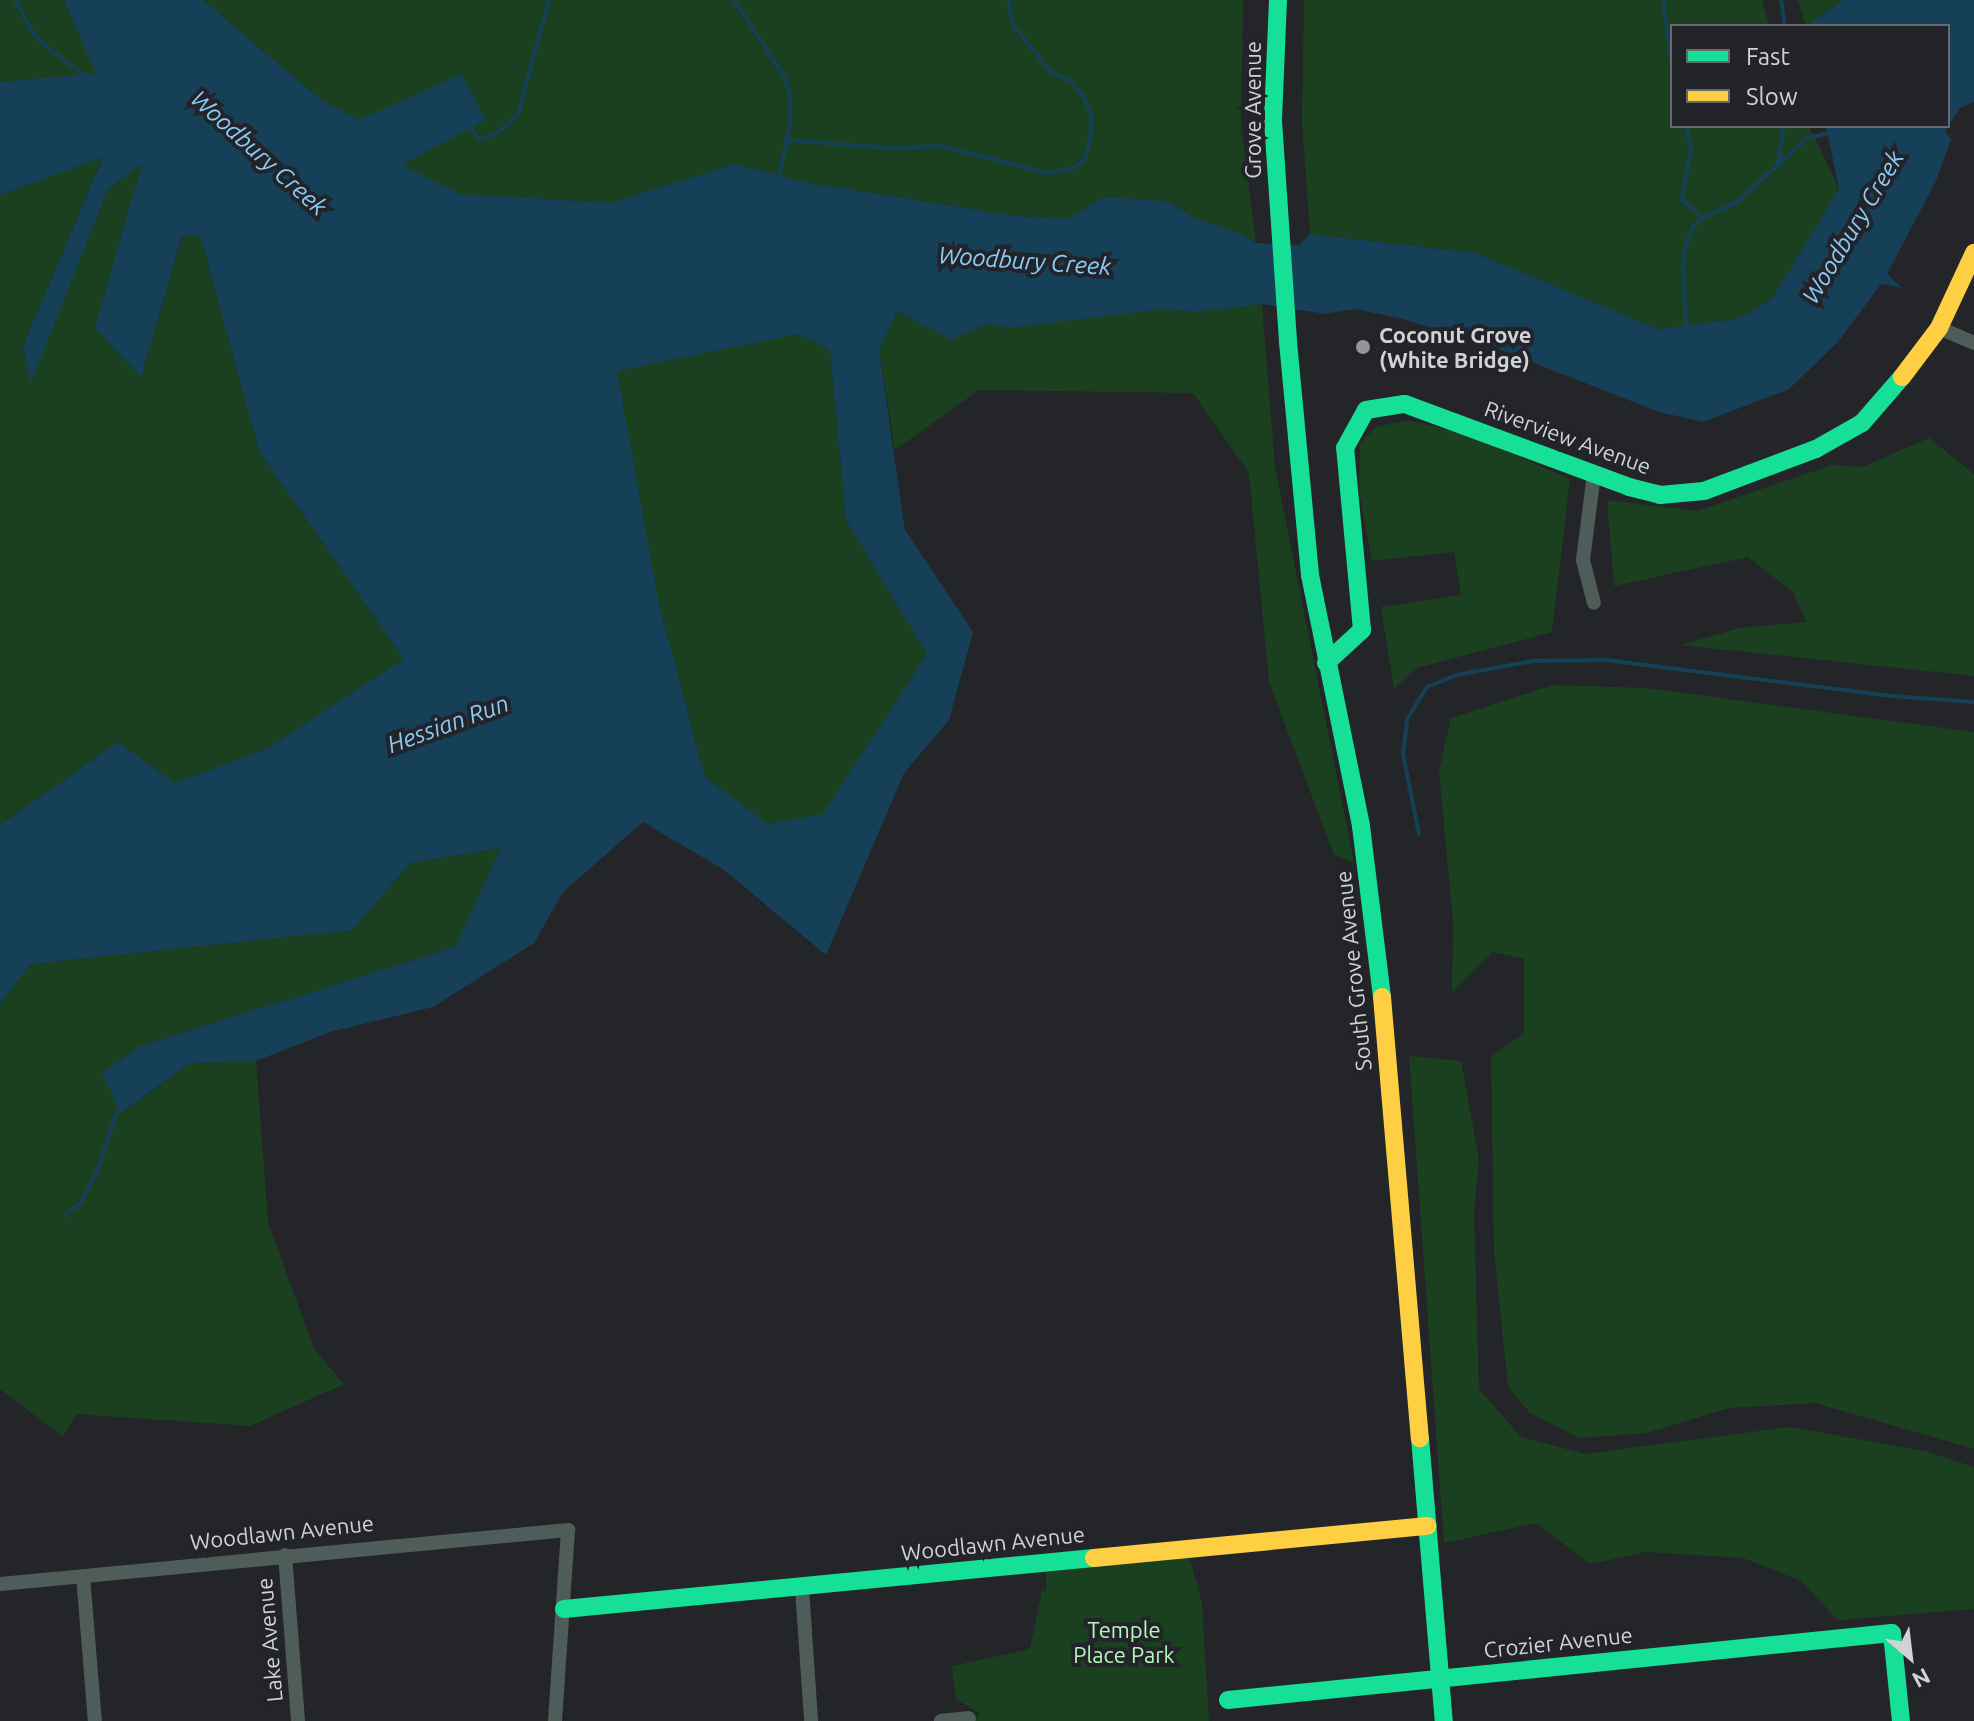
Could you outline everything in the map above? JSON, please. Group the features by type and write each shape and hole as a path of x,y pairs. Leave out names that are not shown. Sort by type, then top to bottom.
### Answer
{"street":[{"name":"Grove Avenue","path":"1278,0 1273,121 1279,220"},
{"name":"South Grove Avenue","path":"1279,220 1310,575 1361,826 1378,953 1444,1721"},
{"name":"Riverview Avenue","path":"1326,663 1362,630 1345,448 1366,410 1386,405 1419,408 1594,474 1660,495 1677,496 1704,491 1816,449 1862,423 1905,374 1939,328 1974,253"},
{"path":"1939,328 1974,343"},
{"path":"1594,474 1583,560 1594,603"},
{"name":"Woodlawn Avenue","path":"0,1584 568,1530 564,1609 1427,1526"},
{"name":"Lake Avenue","path":"285,1555 298,1721"},
{"path":"83,1576 95,1721"},
{"path":"802,1588 811,1721"},
{"path":"555,1721 564,1609"},
{"name":"Crozier Avenue","path":"1228,1700 1892,1633 1901,1721"},
{"path":"941,1721 969,1718"}],"green space":[{"path":"0,0 64,0 97,73 0,82"},
{"path":"203,0 1243,0 1241,125 1256,243 1240,233 1198,220 1167,201 1103,197 1068,219 1017,216 808,183 733,164 611,203 459,194 400,165 359,120 320,99"},
{"path":"1304,0 1762,0 1768,24 1670,24 1670,128 1810,128 1839,189 1772,299 1737,319 1658,329 1475,253 1310,234 1302,123"},
{"path":"1798,0 1844,0 1809,24 1805,24"},
{"path":"103,156 23,346 31,381 108,189 143,163 141,376 183,235 200,235 259,451 404,659 266,749 175,783 118,742 0,825 0,195"},
{"path":"1262,304 1275,467 1354,863 1334,855 1269,682 1249,473 1193,393 979,390 895,450 879,351 897,311 952,340 986,324 1007,328 1163,309 1196,312"},
{"path":"798,334 830,350 846,520 927,654 823,815 767,824 705,777 659,604 616,370"},
{"path":"1408,420 1469,435 1570,479 1552,632 1417,668 1394,689 1381,607 1461,595 1454,552 1372,561 1359,491 1360,443 1376,427"},
{"path":"1929,438 1974,474 1974,676 1680,645 1740,628 1806,622 1793,592 1748,557 1614,586 1607,500 1697,511 1832,465 1862,467"},
{"path":"1553,685 1647,688 1974,732 1974,1449 1815,1403 1729,1408 1647,1433 1579,1438 1529,1412 1508,1386 1494,1252 1491,1057 1524,1033 1524,959 1493,952 1452,993 1453,922 1439,771 1451,718"},
{"path":"502,848 455,947 140,1046 122,1113 190,1063 256,1061 268,1222 314,1349 344,1384 250,1426 76,1414 63,1437 0,1389 0,1004 31,964 353,930 410,863"},
{"path":"1409,1056 1461,1061 1479,1160 1474,1213 1479,1389 1521,1437 1585,1454 1790,1427 1925,1451 1974,1467 1974,1609 1838,1620 1801,1581 1743,1558 1646,1552 1590,1564 1536,1523 1444,1543"},
{"name":"Temple Place Park","path":"1189,1556 1202,1603 1209,1721 973,1721 980,1714 956,1699 952,1666 1030,1649 1042,1591 1046,1591 1046,1570"}],"water":[{"path":"64,0 203,0 320,99 359,120 461,74 486,120 401,165 460,194 611,203 733,164 808,183 1017,216 1068,219 1103,197 1167,201 1198,220 1240,233 1256,243 1299,245 1310,234 1475,253 1658,329 1737,319 1772,299 1839,189 1826,128 1947,128 1945,131 1951,140 1935,183 1887,274 1902,288 1881,284 1838,342 1789,389 1703,422 1659,412 1509,353 1403,319 1355,309 1326,314 1262,304 1196,312 1163,309 1007,328 986,324 952,340 897,311 879,351 905,530 973,632 949,720 904,773 826,955 724,870 643,822 563,892 534,943 433,1007 330,1032 256,1061 190,1063 121,1113 102,1073 140,1046 455,947 501,848 410,863 353,930 31,964 0,1004 0,825 118,742 175,783 266,749 404,659 259,451 200,235 182,236 141,377 95,328 142,164 108,189 31,383 23,346 103,157 0,195 0,82 96,73","holes":["798,334 830,350 846,520 927,654 823,814 768,824 705,777 659,604 617,371"]},
{"path":"1844,0 1974,0 1974,102 1960,108 1950,123 1950,24 1809,24"}],"waterway":[{"path":"15,0 36,38 87,78"},
{"path":"469,123 478,138 483,139 500,131 518,114 549,0"},
{"path":"734,0 782,73 790,94 790,125 778,180"},
{"path":"786,140 888,148 941,146 1048,173 1074,168 1085,159 1091,133 1091,113 1084,97 1071,81 1052,73 1013,25 1008,0"},
{"path":"1663,0 1670,51"},
{"path":"1781,0 1785,24"},
{"path":"1686,128 1691,147 1682,200 1701,217"},
{"path":"1778,163 1784,128"},
{"path":"1686,327 1683,267 1685,247 1694,226 1702,218 1736,203 1806,139 1829,133"},
{"path":"1419,834 1403,754 1407,719 1427,687 1456,675 1533,661 1606,660 1892,696 1974,702"},
{"path":"65,1216 81,1202 97,1172 119,1106"}],"traffic: fast":[{"path":"1278,0 1273,121 1288,342 1310,575 1361,826 1382,997"},
{"path":"1326,663 1362,630 1345,448 1366,410 1405,404 1629,487 1660,495 1704,491 1816,449 1862,423 1902,377"},
{"path":"1420,1438 1444,1721"},
{"path":"564,1609 1094,1558"},
{"path":"1228,1700 1892,1633 1901,1721"}],"traffic: slow":[{"path":"1902,377 1939,328 1974,253"},
{"path":"1382,997 1420,1438"},
{"path":"1094,1558 1427,1526"}],"place":[{"name":"Coconut Grove (White Bridge)","path":"1363,347"}],"water label":[{"name":"Woodbury Creek","path":"259,153"},
{"name":"Woodbury Creek","path":"1853,227"},
{"name":"Woodbury Creek","path":"1025,261"},
{"name":"Hessian Run","path":"448,724"}]}
